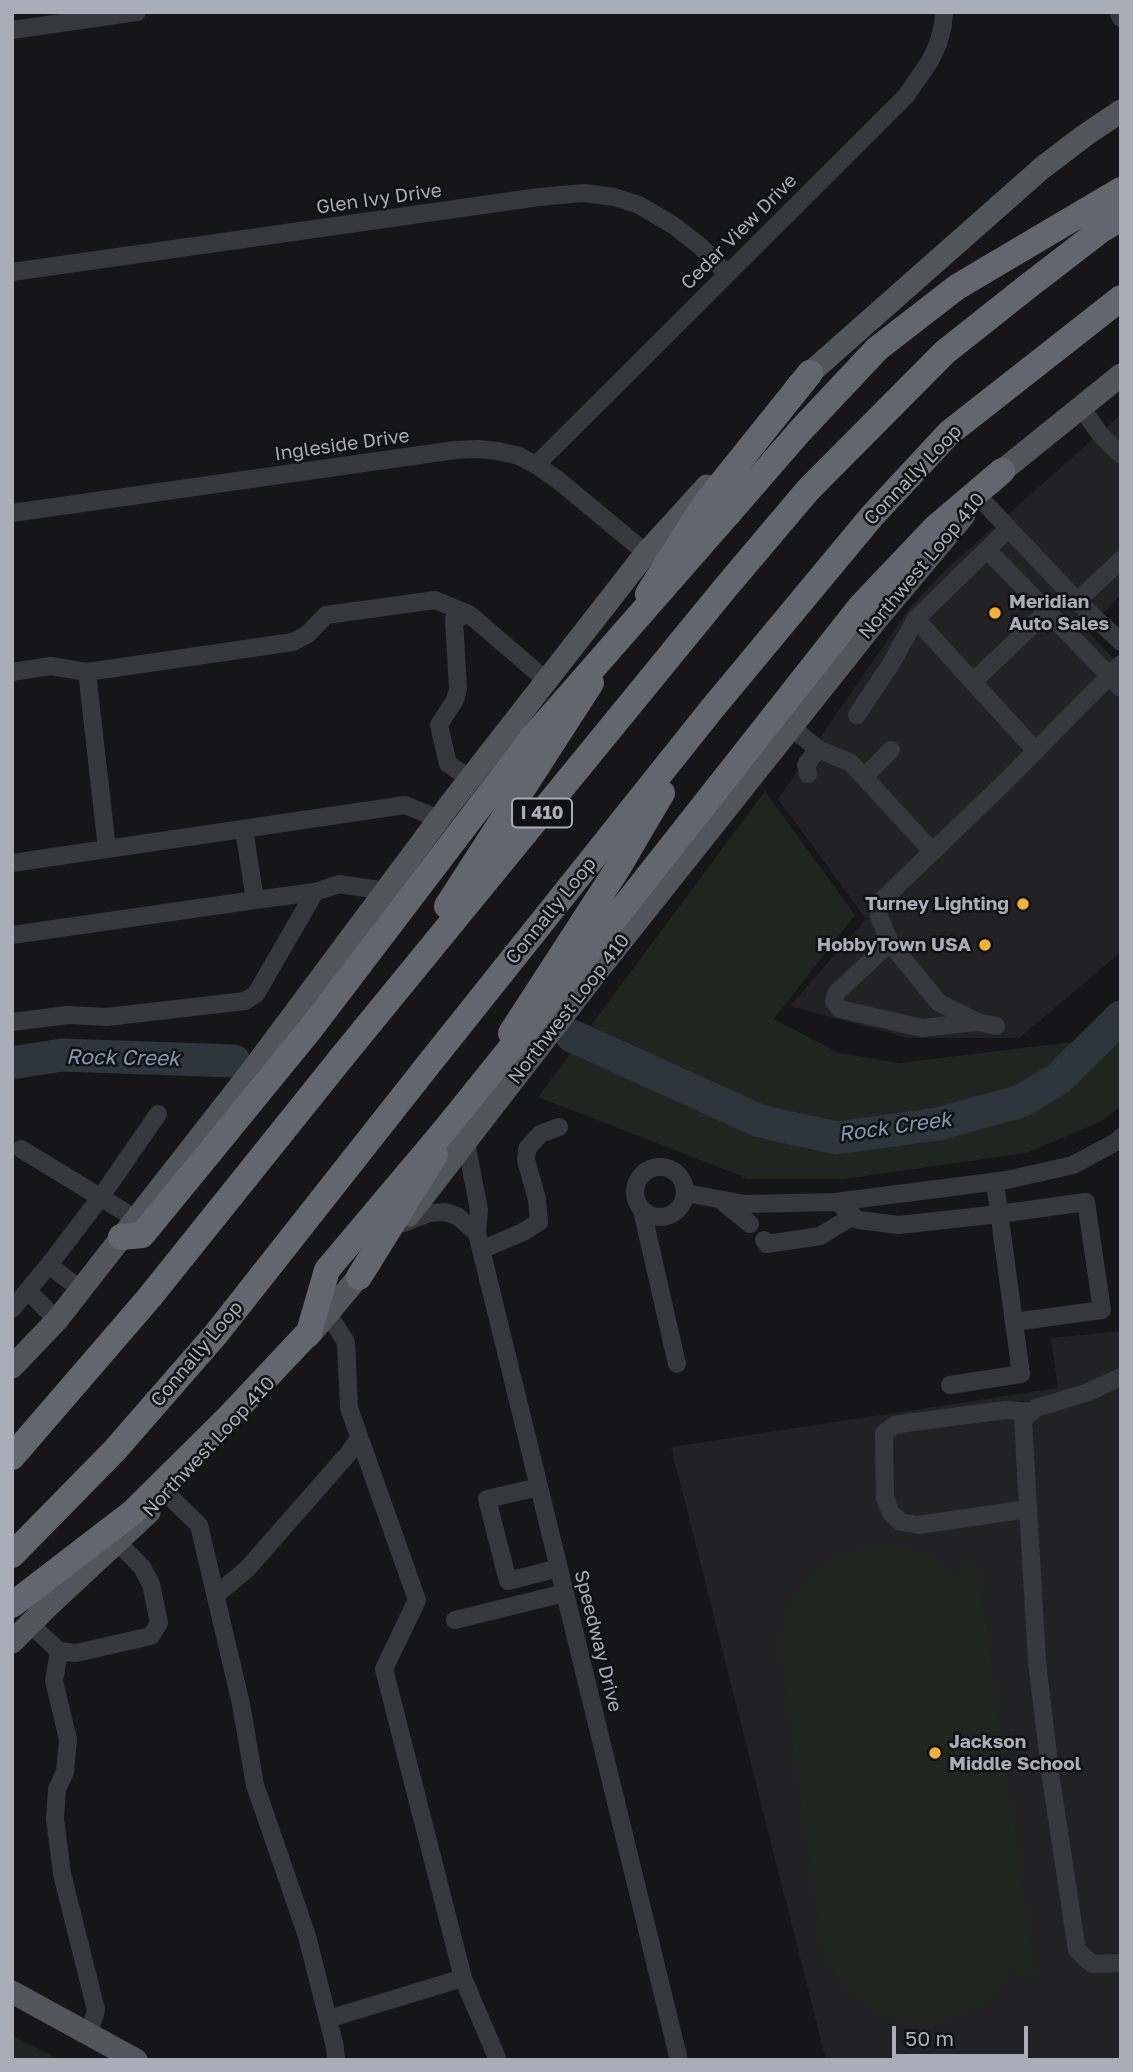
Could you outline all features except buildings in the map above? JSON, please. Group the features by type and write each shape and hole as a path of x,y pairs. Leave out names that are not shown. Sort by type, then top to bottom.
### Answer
{"highway":[{"path":"129,1228 142,1235 312,1027 532,738 800,431 877,349 957,288 1121,190"},
{"name":"I 410","path":"12,1457 149,1298 375,1017 808,490 945,352 1101,230 1121,218"},
{"name":"Connally Loop","path":"12,1555 115,1450 216,1334 711,710 872,516 949,433 1121,298"},
{"path":"375,1017 705,504 810,373"},
{"path":"21,1615 133,1512 229,1418 319,1323 327,1270 444,1131 593,946 860,607 934,528 1002,471"},
{"path":"359,1277 618,868 711,710"}],"main road":[{"path":"17,1354 57,1320 81,1290 250,1073 439,819 646,553 810,373 1042,168 1121,111"},
{"name":"Northwest Loop 410","path":"12,1642 21,1615 117,1542 167,1494 256,1397 359,1277 884,610 979,497 1002,471 1121,375"},
{"path":"12,1992 136,2060"}],"street":[{"path":"12,30 137,12"},
{"name":"Cedar View Drive","path":"536,465 906,96 930,61 943,25 944,12"},
{"path":"1118,12 1121,18"},
{"name":"Glen Ivy Drive","path":"12,272 539,197 584,193 614,197 639,205 673,225 700,246 727,274"},
{"path":"1082,407 1101,434 1121,455"},
{"name":"Ingleside Drive","path":"12,513 455,450 498,450 519,456 558,480 646,553"},
{"path":"979,497 1077,601 1121,642"},
{"path":"857,715 916,620 1008,529"},
{"path":"987,550 1117,676 879,904 879,916 890,943 939,1003 978,1022 996,1026"},
{"path":"1077,601 1121,561"},
{"path":"12,672 51,666 87,672 293,642 308,634 326,615 435,600 469,614 547,681"},
{"path":"973,682 1047,611"},
{"path":"469,614 454,619 458,689 456,700 439,725 448,764 471,779"},
{"path":"916,620 1036,751"},
{"path":"87,672 107,849"},
{"path":"791,727 818,749 851,763 933,852"},
{"path":"808,774 806,765 818,749"},
{"path":"864,776 891,750"},
{"path":"12,863 405,805 439,819"},
{"path":"244,829 255,900"},
{"path":"12,935 315,891 339,884 385,891"},
{"path":"12,1022 68,1015 107,1017 245,1001 256,994 315,891"},
{"path":"890,943 837,992 834,1001 840,1009 922,1028 978,1022"},
{"path":"12,1309 100,1198 158,1114"},
{"path":"403,1223 429,1213 446,1212 457,1216 479,1241 523,1232 539,1222 537,1199 526,1160 527,1149 540,1134 559,1127"},
{"path":"686,1193 745,1204 837,1202 995,1182 1073,1166 1121,1137"},
{"name":"Speedway Drive","path":"466,1142 480,1210 479,1241 679,2060"},
{"path":"21,1149 100,1198 129,1228"},
{"path":"642,1210 657,1217 673,1214 680,1209 686,1193 685,1185 675,1171 651,1168 638,1179 635,1195 642,1210 677,1364"},
{"path":"950,1385 1021,1374 995,1182"},
{"path":"719,1199 750,1224"},
{"path":"837,1202 858,1220 899,1226 1086,1202 1102,1310 1014,1322"},
{"path":"764,1240 767,1244 820,1236 853,1216"},
{"path":"49,1265 81,1290"},
{"path":"28,1291 57,1320"},
{"path":"319,1323 346,1342 349,1408 417,1600 384,1669 463,1978 498,2060"},
{"path":"1121,1377 1088,1392 1036,1408 1023,1420 1038,1675 1077,1950 1092,1964 1121,1963"},
{"path":"1028,1509 918,1525 901,1522 891,1513 886,1498 884,1433 895,1425 914,1422 1005,1410 1032,1412"},
{"path":"216,1595 257,1558 359,1438"},
{"path":"539,1487 487,1500 508,1581 559,1568"},
{"path":"167,1494 199,1525 241,1704 255,1785 307,1936 336,2060"},
{"path":"21,1615 59,1651 76,1653 151,1636 159,1623 151,1584 142,1567 117,1542"},
{"path":"455,1620 565,1593"},
{"path":"59,1651 54,1681 68,1739 65,1772 57,1789 55,1819 62,1874 96,2010 89,2034"},
{"path":"328,2019 463,1978"}],"shaded area":[{"path":"1119,416 1121,595 1087,630 1121,667 1121,952 1019,1038 908,1038 790,1006 866,919 778,799 908,610 943,572"},
{"path":"765,791 855,915 774,1019 839,1053 900,1063 1121,1036 1121,1106 1100,1122 1026,1153 844,1179 749,1179 538,1097"},
{"name":"Jackson Middle School","path":"1121,1331 1121,2060 826,2060 671,1447 1058,1388 1051,1338"},
{"path":"876,1544 921,1551 938,1559 959,1575 958,1563 977,1561 1036,1977 1016,1979 1014,1969 996,1993 985,2002 960,2016 942,2021 907,2022 877,2013 849,1993 838,1981 828,1963 820,1936 781,1662 781,1634 785,1617 793,1598 806,1580 831,1559"},
{"path":"12,2036 62,2060 12,2060"}],"waterway":[{"name":"Rock Creek","path":"572,1036 760,1121 836,1138 938,1124 1021,1101 1058,1079 1121,1017"},
{"name":"Rock Creek","path":"12,1063 62,1055 234,1061"}],"place":[{"name":"Meridian Auto Sales","path":"995,613"},
{"name":"Turney Lighting","path":"1023,904"},
{"name":"HobbyTown USA","path":"985,945"},
{"name":"Jackson Middle School","path":"935,1753"}]}
